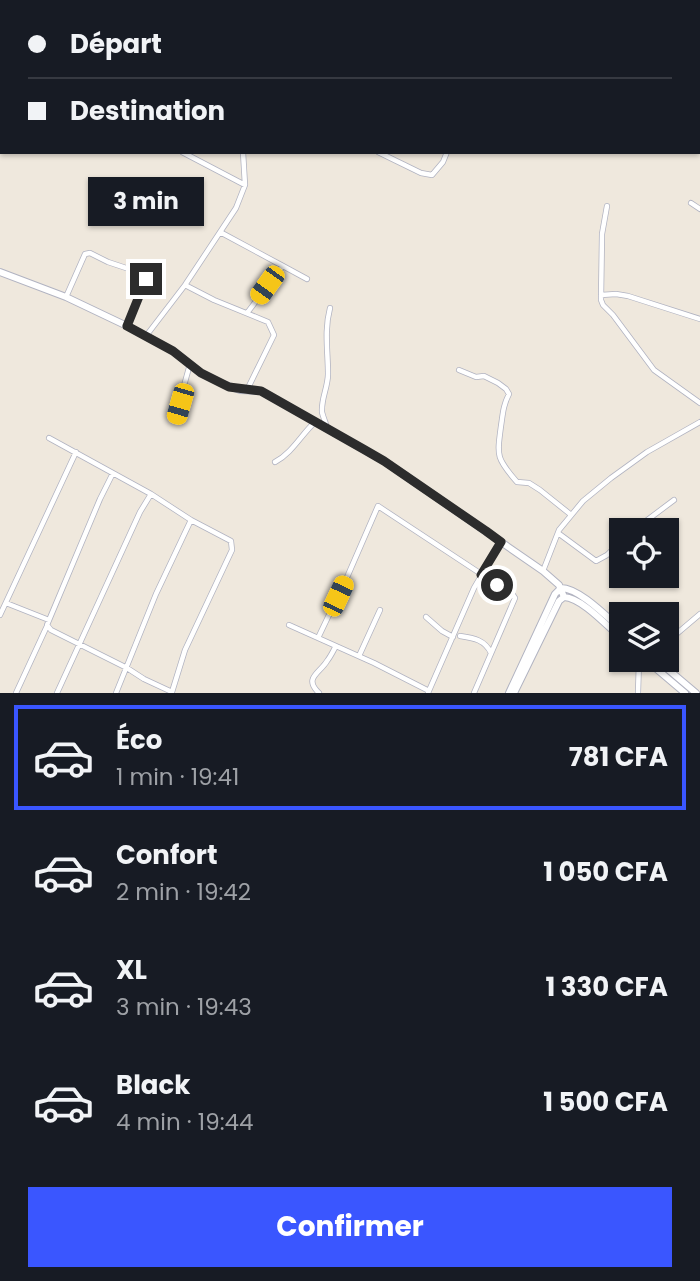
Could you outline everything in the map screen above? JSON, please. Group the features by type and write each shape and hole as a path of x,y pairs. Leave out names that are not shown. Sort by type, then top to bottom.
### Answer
{"street":[{"path":"186,154 246,185"},
{"path":"146,336 186,285 236,208 246,185 243,154"},
{"path":"382,154 421,173 432,175 446,154"},
{"path":"691,204 700,209"},
{"path":"607,206 602,234 603,305 654,370 700,403"},
{"path":"220,232 307,279"},
{"path":"66,297 85,254 90,253 144,274 146,279 127,326"},
{"path":"247,313 283,266"},
{"path":"0,272 66,297 127,326 173,351 201,373 223,384 240,390 261,391 384,461 543,571 559,584 564,597"},
{"path":"186,285 214,300 268,322 274,335 247,390"},
{"path":"601,295 628,296 700,319"},
{"path":"327,429 322,413 327,390 326,337 331,308"},
{"path":"176,418 190,363"},
{"path":"459,370 476,377 484,376 506,389 509,394 503,405 498,449 502,463 517,482 529,483 570,514"},
{"path":"275,462 285,457 315,422"},
{"path":"543,571 558,533 570,514 583,501 647,452 700,422"},
{"path":"6,603 48,622 51,630 172,693 185,650 232,550 231,541 49,438"},
{"path":"0,615 76,452"},
{"path":"16,693 113,473"},
{"path":"57,693 140,512 151,494"},
{"path":"650,518 674,500"},
{"path":"318,638 378,506 515,598 474,693"},
{"path":"116,693 156,594 191,520"},
{"path":"558,533 596,561 609,553"},
{"path":"289,625 359,656 429,692 457,636 474,588 501,542"},
{"path":"561,588 569,589 588,601 609,619"},
{"path":"509,693 555,594 561,588"},
{"path":"514,693 559,601 564,597 572,598 584,606 609,628"},
{"path":"359,656 380,610"},
{"path":"679,632 700,614"},
{"path":"426,617 442,631 485,643 492,654"},
{"path":"319,693 313,688 312,681 336,646"},
{"path":"638,693 639,672"},
{"path":"659,672 685,693"},
{"path":"671,672 696,693"}],"route":[{"path":"146,279 127,326 173,351 201,373 229,387 261,391 365,450 486,531 501,542 481,575 497,585"}]}
